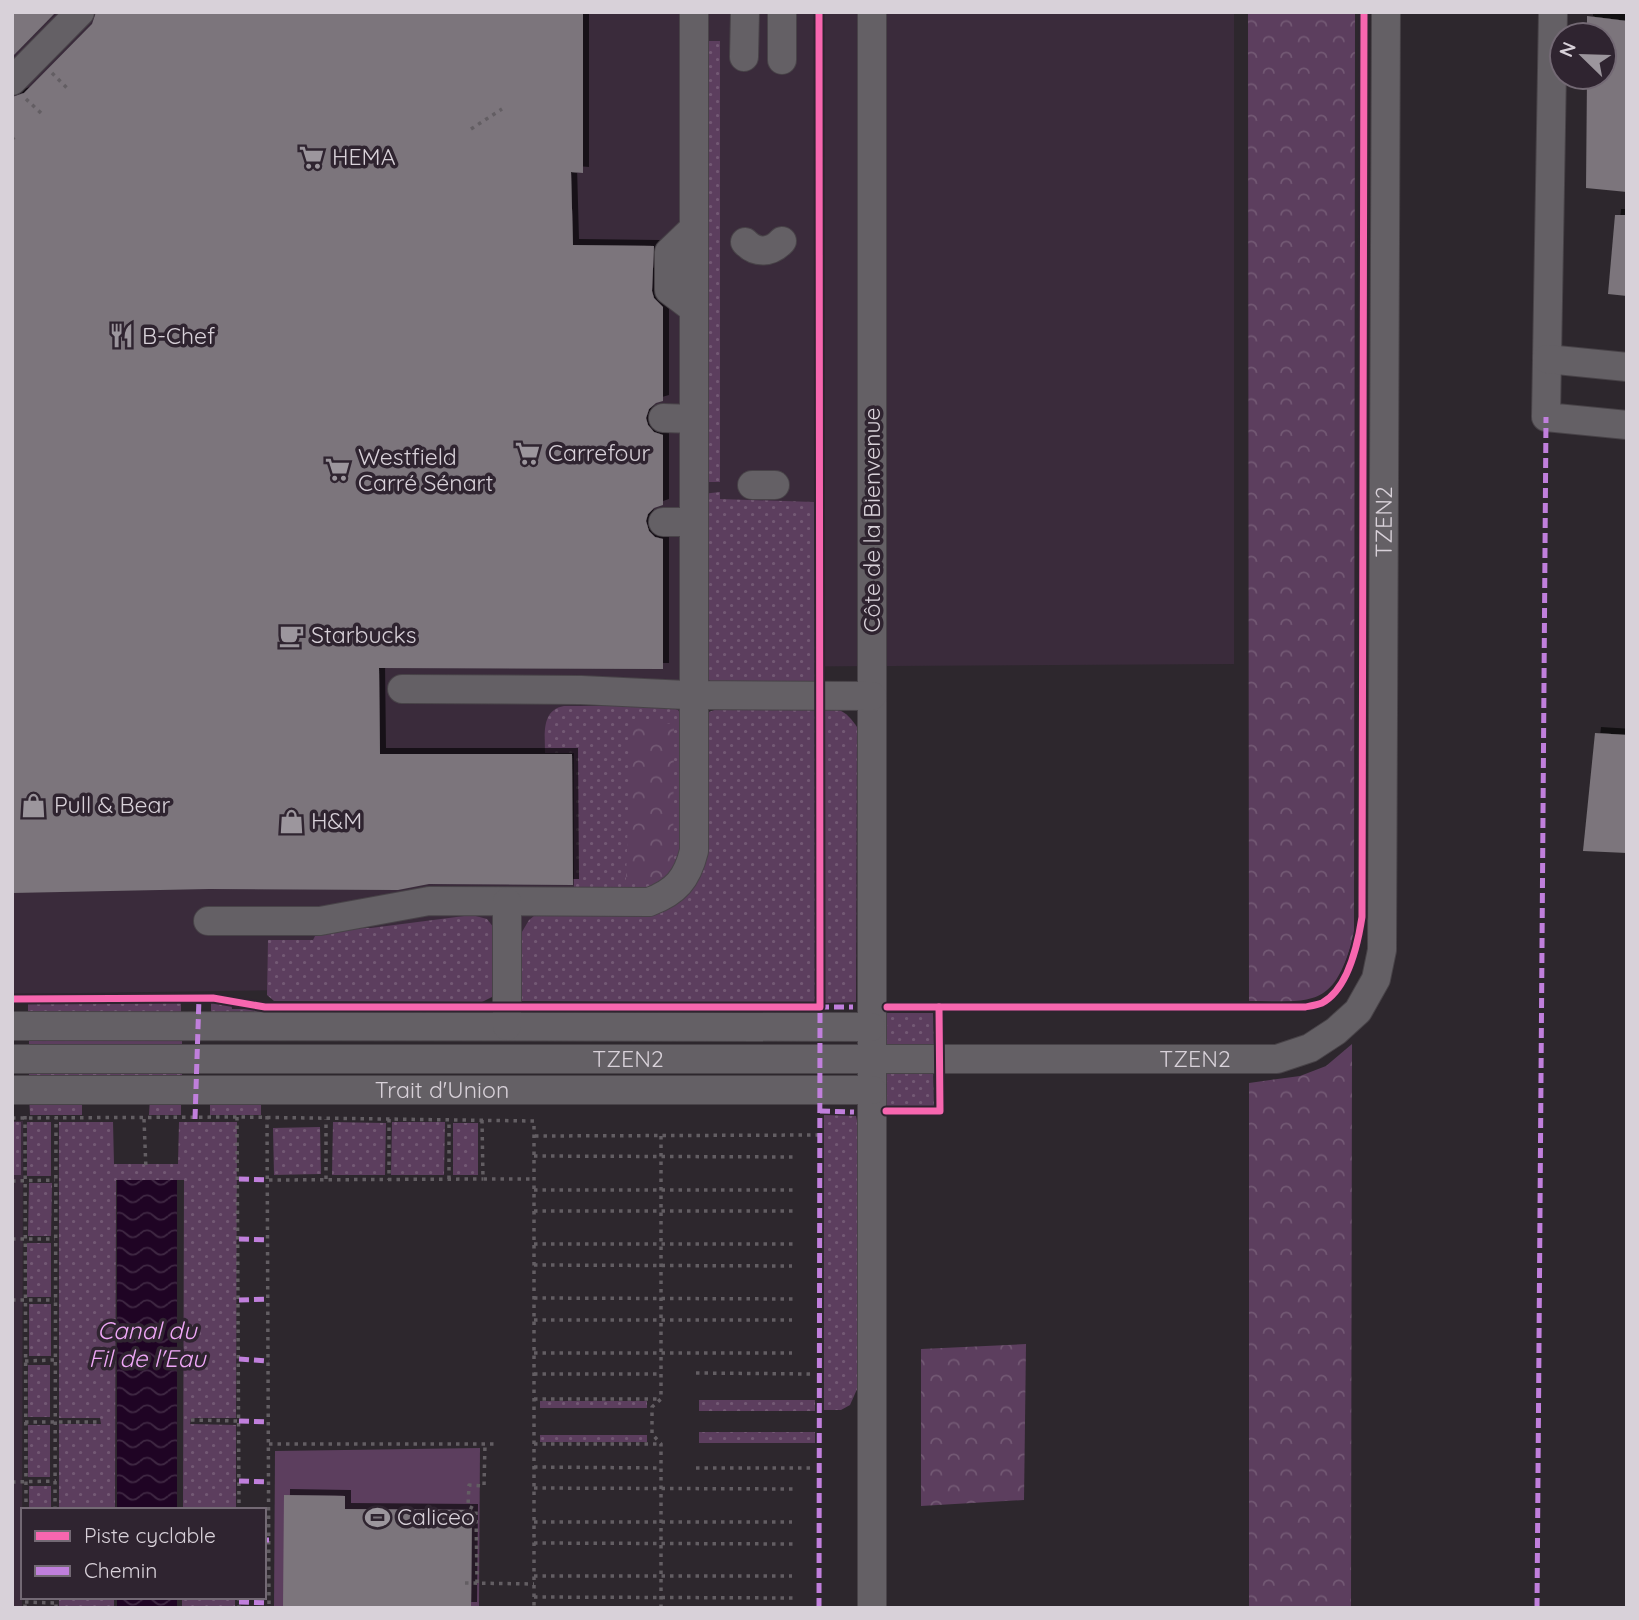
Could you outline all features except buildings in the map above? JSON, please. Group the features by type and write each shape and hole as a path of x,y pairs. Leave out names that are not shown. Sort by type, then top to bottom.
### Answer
{"street":[{"path":"12,80 80,12"},
{"path":"208,921 320,921 429,901 649,902 667,895 690,869 694,851 694,12"},
{"path":"745,12 744,57 755,50 766,49 782,60 782,12"},
{"name":"Côte de la Bienvenue","path":"872,12 872,1608"},
{"name":"TZEN2","path":"12,1059 1277,1059 1310,1048 1336,1031 1358,1011 1377,979 1382,950 1386,12"},
{"path":"1553,12 1546,417 1627,425"},
{"path":"745,242 754,249 763,251 776,247 782,241"},
{"path":"1547,359 1627,368"},
{"path":"663,418 694,419"},
{"path":"663,522 694,522"},
{"path":"402,689 872,696"},
{"path":"507,902 507,1026"},
{"path":"12,1027 871,1027"},
{"name":"Trait d'Union","path":"19,1090 872,1090"}],"path":[{"path":"471,129 502,109"},
{"path":"19,1090 25,1118 26,1508"},
{"path":"267,1090 269,1608"},
{"path":"237,1117 240,1508"},
{"path":"12,1118 237,1117 534,1121 534,1608"},
{"path":"55,1508 56,1118"},
{"path":"144,1119 146,1170"},
{"path":"326,1119 326,1180"},
{"path":"389,1119 389,1180"},
{"path":"449,1120 449,1179"},
{"path":"482,1120 483,1179"},
{"path":"534,1136 820,1135"},
{"path":"661,1608 661,1444 652,1434 652,1407 661,1399 662,1136"},
{"path":"534,1157 793,1157"},
{"path":"268,1180 534,1179"},
{"path":"12,1181 55,1180"},
{"path":"534,1190 793,1190"},
{"path":"534,1211 793,1211"},
{"path":"12,1239 55,1239"},
{"path":"534,1244 793,1244"},
{"path":"534,1265 792,1266"},
{"path":"534,1298 793,1299"},
{"path":"12,1300 55,1300"},
{"path":"534,1320 792,1320"},
{"path":"534,1353 792,1353"},
{"path":"25,1361 55,1360"},
{"path":"696,1373 811,1374"},
{"path":"534,1374 661,1374"},
{"path":"534,1399 661,1399"},
{"path":"191,1420 239,1421"},
{"path":"25,1422 100,1422"},
{"path":"269,1444 496,1444"},
{"path":"477,1583 476,1510 468,1506 469,1485 484,1486 485,1444"},
{"path":"534,1444 661,1444"},
{"path":"534,1467 661,1468"},
{"path":"696,1468 813,1468"},
{"path":"12,1482 55,1481"},
{"path":"534,1488 793,1489"},
{"path":"534,1522 792,1522"},
{"path":"534,1543 793,1544"},
{"path":"534,1576 792,1576"},
{"path":"465,1583 534,1584"},
{"path":"534,1597 793,1598"},
{"path":"25,1602 56,1603"}],"shaded area":[{"path":"12,12 1234,12 1234,664 709,667 710,984 12,994"},
{"path":"12,1121 23,1121 22,1608 12,1608"}],"green space":[{"path":"1248,12 1355,12 1354,935 1339,976 1330,988 1306,1000 1291,1001 1249,1001"},
{"path":"704,41 720,41 720,482 704,482"},
{"path":"720,492 720,499 814,502 816,686 714,683 707,679 702,494"},
{"path":"564,706 668,706 678,710 682,716 685,854 663,888 574,895 574,753 545,753 548,718 551,712"},
{"path":"815,707 816,1003 522,1001 517,991 519,937 529,920 539,912 674,901 703,721 709,712 717,709"},
{"path":"822,707 842,712 857,727 856,1002 824,1003"},
{"path":"631,721 674,724 673,866 662,882 626,880"},
{"path":"472,915 487,919 494,928 496,995 482,1002 274,1001 267,995 268,940 313,940 319,928 371,928"},
{"path":"181,1000 181,1021 28,1021 28,1001"},
{"path":"211,1001 231,1001 232,1009 262,1009 262,1021 211,1021"},
{"path":"887,1013 933,1013 934,1048 886,1047"},
{"path":"29,1033 182,1033 182,1048 29,1048"},
{"path":"1352,1044 1351,1608 1249,1608 1249,1083 1300,1076 1326,1066"},
{"path":"182,1069 182,1084 29,1084 29,1070"},
{"path":"886,1069 933,1069 934,1107 886,1107"},
{"path":"82,1095 82,1115 30,1115 29,1096"},
{"path":"150,1097 181,1097 181,1115 149,1115"},
{"path":"210,1097 261,1097 261,1115 210,1115"},
{"path":"824,1115 856,1116 858,1125 858,1387 850,1405 841,1410 824,1410"},
{"path":"12,1122 21,1122 21,1175 12,1175"},
{"path":"27,1122 51,1122 51,1176 27,1176"},
{"path":"59,1122 113,1122 114,1164 178,1164 179,1122 237,1122 236,1418 191,1418 190,1424 236,1425 236,1508 183,1508 184,1180 116,1180 115,1508 59,1508 59,1424 101,1424 100,1418 59,1418"},
{"path":"333,1122 386,1123 385,1175 332,1175"},
{"path":"392,1122 445,1122 444,1175 391,1175"},
{"path":"453,1123 478,1123 478,1175 453,1175"},
{"path":"320,1127 321,1174 274,1175 273,1128"},
{"path":"29,1183 52,1183 51,1236 28,1236"},
{"path":"27,1243 51,1243 51,1297 27,1297"},
{"path":"29,1304 51,1304 51,1356 29,1356"},
{"path":"1026,1344 1024,1500 921,1506 921,1349"},
{"path":"28,1365 50,1365 50,1417 28,1417"},
{"path":"699,1400 815,1400 815,1411 699,1411"},
{"path":"540,1401 647,1401 647,1408 540,1408"},
{"path":"28,1425 50,1425 50,1477 28,1477"},
{"path":"699,1432 815,1432 815,1443 699,1443"},
{"path":"540,1435 647,1435 647,1442 540,1442"},
{"name":"Caliceo","path":"480,1448 479,1608 274,1608 275,1451"},
{"path":"29,1486 51,1486 51,1508 29,1508"},
{"path":"59,1599 114,1599 114,1608 59,1608"},
{"path":"182,1599 235,1599 235,1608 182,1608"}],"water":[{"name":"Canal du Fil de l'Eau","path":"117,1180 177,1180 177,1508 117,1508"},
{"path":"117,1599 177,1599 177,1608 117,1608"}],"marked path":[{"path":"1537,1608 1546,417"},
{"path":"195,1119 199,998"},
{"path":"819,1608 820,1007 853,1007"},
{"path":"820,1111 854,1112"},
{"path":"239,1179 269,1180"},
{"path":"239,1239 269,1240"},
{"path":"239,1300 269,1299"},
{"path":"239,1359 269,1361"},
{"path":"239,1421 268,1422"},
{"path":"239,1481 269,1482"},
{"path":"239,1602 269,1603"}],"cycle path":[{"path":"12,999 213,998 265,1007 820,1007 819,12"},
{"path":"887,1007 1305,1007 1322,1003 1339,987 1345,976 1358,939 1362,917 1364,12"},
{"path":"886,1111 940,1111 939,1007"}],"place":[{"name":"HEMA","path":"312,157"},
{"name":"B-Chef","path":"122,336"},
{"name":"Carrefour","path":"528,453"},
{"name":"Westfield Carré Sénart","path":"338,470"},
{"name":"Starbucks","path":"291,635"},
{"name":"Pull & Bear","path":"34,805"},
{"name":"H&M","path":"291,821"},
{"name":"Caliceo","path":"377,1517"}]}
